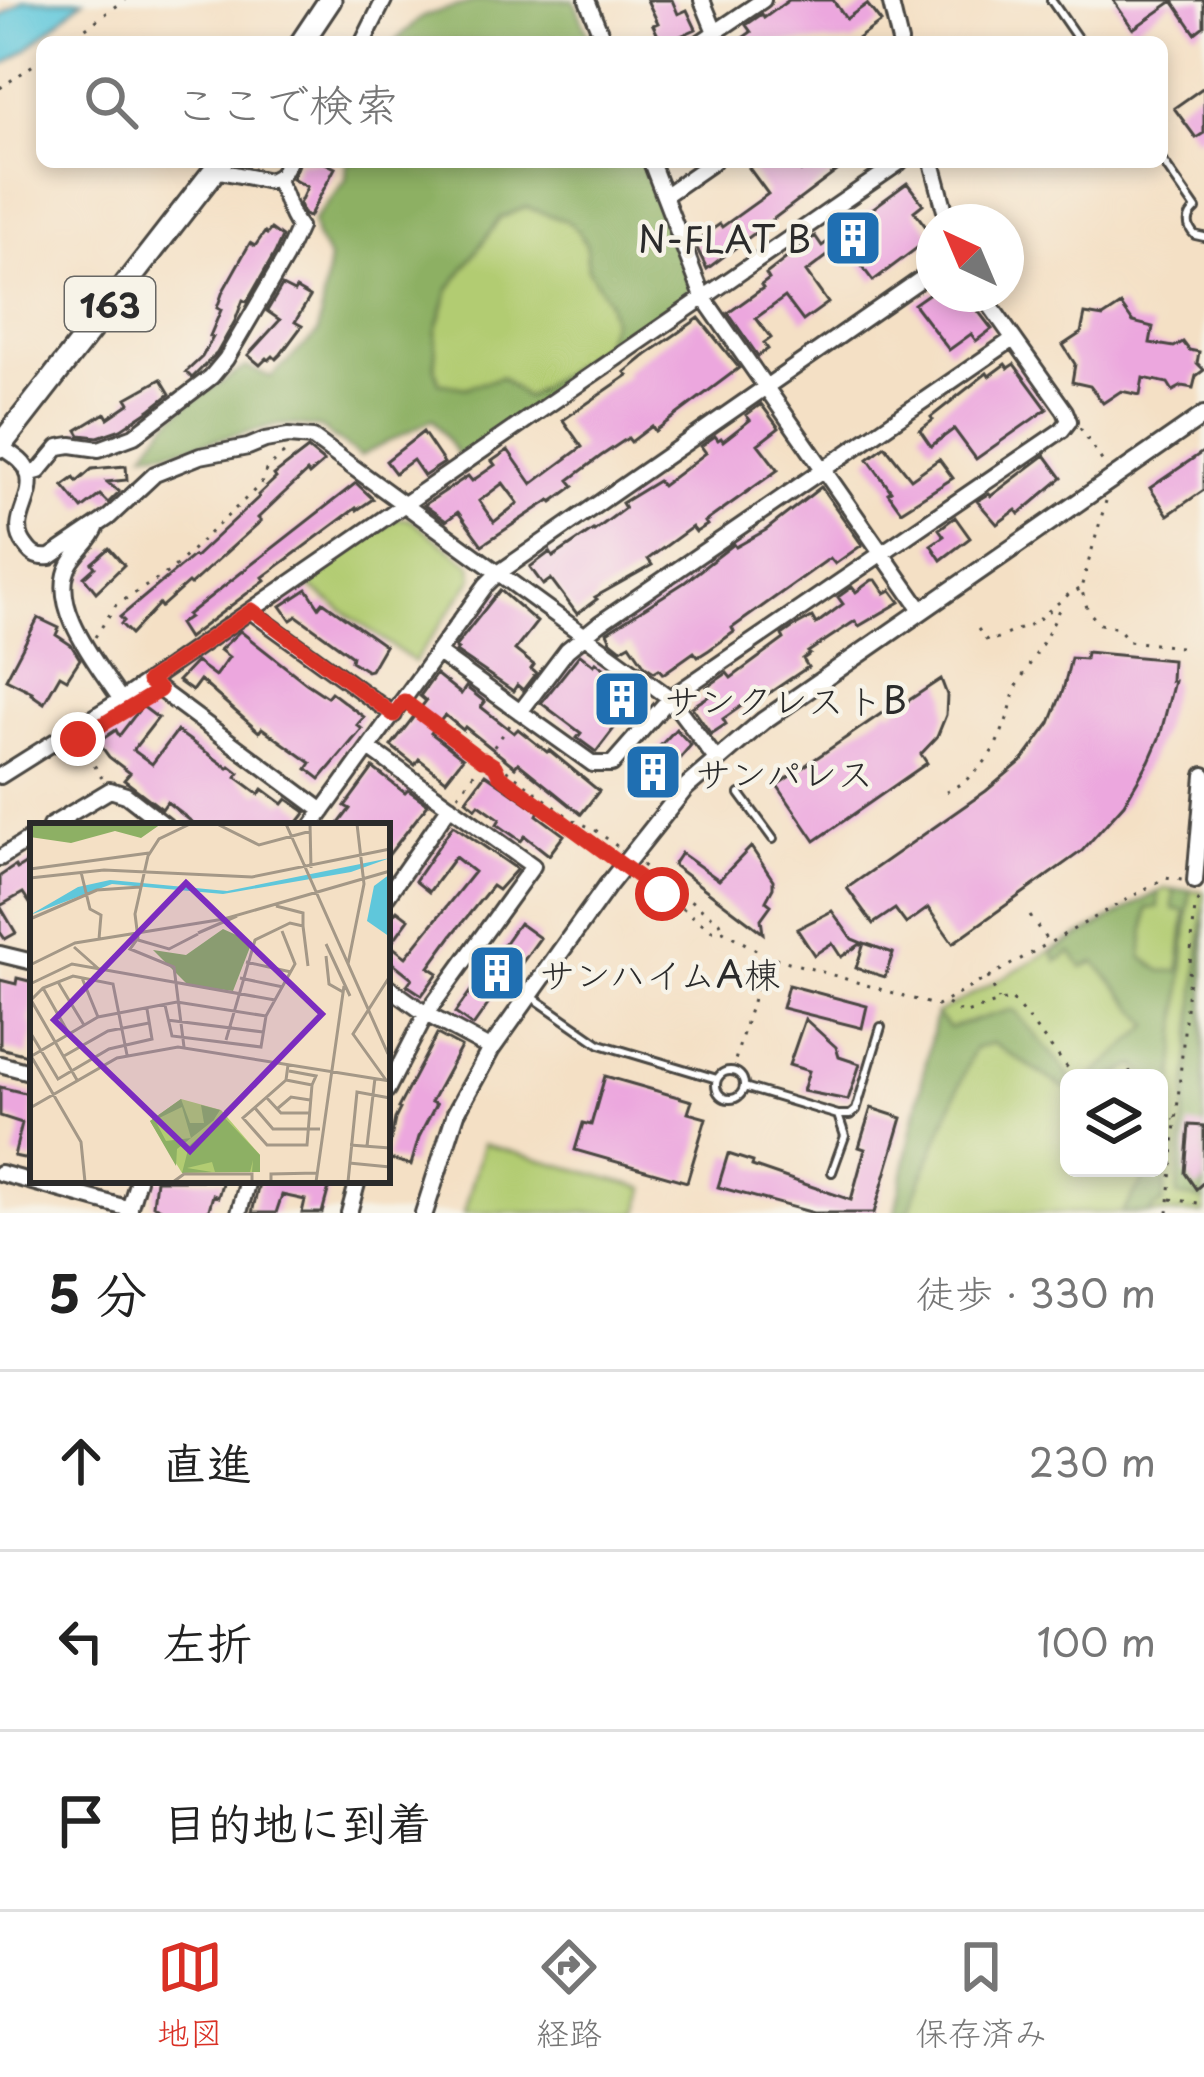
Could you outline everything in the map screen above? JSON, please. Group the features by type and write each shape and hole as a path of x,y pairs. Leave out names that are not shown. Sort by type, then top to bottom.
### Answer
{"highway":[{"path":"306,36 331,0"},
{"name":"163","path":"0,446 216,168"}],"street":[{"path":"366,36 384,0"},
{"path":"587,0 602,36"},
{"path":"701,0 715,32"},
{"path":"709,36 763,0"},
{"path":"890,0 899,36"},
{"path":"223,168 270,181 285,168"},
{"path":"653,168 703,297 922,611"},
{"path":"664,196 704,168"},
{"path":"0,776 121,700 891,168"},
{"path":"934,168 943,204"},
{"path":"28,474 39,471 59,447 99,449 134,436 211,377 262,298 299,227 287,212 284,189 275,179"},
{"path":"314,823 497,574 916,282"},
{"path":"438,653 593,764 612,764 670,698 1070,421 994,312"},
{"path":"520,712 567,650 584,636 1013,339"},
{"path":"424,1213 456,1113 491,1049 685,788 763,721 1203,418"},
{"path":"0,446 28,474 29,495 17,528 23,543 38,558 50,557 109,518 155,474 200,456 288,436 314,438 670,698 716,759"},
{"path":"98,524 69,566 68,608 79,638 121,700"},
{"path":"252,610 394,715"},
{"path":"148,681 323,811"},
{"path":"370,748 532,866 426,1014 390,1084"},
{"path":"1200,891 1204,775"},
{"path":"55,823 110,790 125,795 162,823"},
{"path":"390,892 451,806"},
{"path":"0,858 30,839"},
{"path":"0,954 30,961"},
{"path":"390,988 491,1049"},
{"path":"0,1064 30,1072"},
{"path":"0,1173 30,1182"},
{"path":"34,1183 129,1211"},
{"path":"238,1213 247,1183"},
{"path":"349,1213 357,1183"}],"lane":[{"path":"1051,0 1076,36"},
{"path":"1168,168 1200,208 1191,213 1189,225 1204,237"},
{"path":"740,794 773,839"},
{"path":"529,994 599,1045 717,1079"},
{"path":"744,1087 850,1115 856,1110 880,1027"},
{"path":"732,1071 744,1087 735,1097 722,1097 717,1079 732,1071"},
{"path":"832,1172 845,1136 838,1115"}],"path":[{"path":"74,36 125,0"},
{"path":"0,88 36,63"},
{"path":"1070,421 1106,466"},
{"path":"89,650 116,605 170,571 261,484 266,470 286,453 288,436"},
{"path":"1106,500 1081,588 1088,610 1100,624 1118,628 1129,641 1188,648"},
{"path":"978,629 988,643 1034,622 1081,588"},
{"path":"946,792 969,781 988,760 1015,689 1061,603"},
{"path":"404,701 483,760 504,768 571,819 619,848"},
{"path":"451,806 520,712"},
{"path":"78,739 110,790"},
{"path":"495,766 499,775 713,931 723,931 765,955 937,1006 1165,878 1171,879"},
{"path":"640,864 720,922 723,931"},
{"path":"1168,1213 1200,891"},
{"path":"1030,916 1049,943"},
{"path":"732,1071 765,955"},
{"path":"988,977 999,1002"},
{"path":"944,1002 963,1014 1011,998 1069,1069"},
{"path":"1168,1110 1177,1120"},
{"path":"1169,1198 1204,1203"}],"green space":[{"path":"479,0 574,0 589,36 401,36 423,16"},
{"path":"347,168 643,168 691,285 686,300 460,458 433,419 360,456 320,428 296,425 145,452 167,424 202,394 246,367 271,377 318,333 329,259 313,221 346,180","holes":["526,207 567,221 586,244 588,269 608,300 612,320 603,345 526,398 501,377 465,388 439,383 436,331 449,289 500,218"]},
{"path":"526,207 568,221 586,244 588,269 608,300 612,320 604,345 525,398 501,377 465,388 439,383 436,331 449,289 500,218"},
{"path":"397,518 409,519 472,565 473,578 414,662 304,583"},
{"path":"1164,889 1204,892 1204,1213 895,1213 936,1014"},
{"path":"1174,890 1190,890 1172,1103 1168,1103 1168,1069 1136,1065 1100,1069 1150,1025 1095,962 1082,967 1071,952 1057,961 1052,952 1158,892 1158,908 1147,908 1142,957 1161,971 1179,971 1185,911 1173,909"},
{"path":"1204,907 1204,1200 1177,1196"},
{"path":"1015,1011 1064,1069 1060,1069 1060,1085 992,1043 974,1049 908,1213 895,1213 936,1014 949,1028"},
{"path":"483,1144 645,1188 639,1213 464,1213"},
{"path":"1144,1177 1165,1177 1163,1204 1150,1213 1122,1213"}],"water":[{"path":"24,0 83,0 0,67 0,17"}],"building":[{"path":"647,0 672,0 678,14 687,10 696,29 680,36 658,36 653,25 658,23"},
{"path":"789,0 833,0 846,19 867,4 881,22 861,36 745,36 751,32 746,25 762,14 764,18"},
{"path":"1113,0 1204,0 1204,26 1195,33 1173,1 1133,29"},
{"path":"1204,87 1204,133 1196,138 1174,108"},
{"path":"297,168 335,168 309,217 299,204 307,187 292,179"},
{"path":"749,168 841,168 707,269 694,242 768,194"},
{"path":"907,183 923,204 916,204 914,211 916,249 873,281 852,253 846,258 838,248 806,272 828,303 803,321 785,297 756,318 771,338 764,343 768,349 758,356 728,313 763,288 769,279 766,274 815,236 822,246"},
{"path":"271,229 282,237 275,253 247,302 243,300 217,353 192,378 186,372 213,337 223,291 250,243 255,246"},
{"path":"282,286 310,297 295,322 302,326 276,359 267,358 260,365 248,355 280,320 267,311"},
{"path":"1121,305 1133,322 1153,327 1150,343 1174,347 1183,342 1189,350 1199,352 1197,363 1204,370 1196,376 1193,388 1182,386 1173,391 1168,383 1143,378 1140,395 1121,391 1103,403 1090,386 1072,382 1075,364 1063,345 1081,333 1085,314 1103,317"},
{"path":"920,312 979,312 992,329 976,341 971,334 949,350"},
{"path":"699,318 739,368 655,431 652,426 601,456 569,480 574,486 482,545 458,512 446,521 424,505 468,476 472,481 508,450 532,484 582,447 563,420 628,375 625,372","holes":["503,483 518,503 494,522 479,501"]},
{"path":"1005,364 1008,368 1014,364 1047,409 976,459 954,429 931,446 920,430 931,417"},
{"path":"161,379 170,394 151,409 121,429 98,437 80,435 77,430 105,413 108,418 130,403 127,398"},
{"path":"761,404 779,428 758,444 778,470 707,525 696,532 692,527 648,559 652,565 595,597 577,614 551,579 543,585 530,567 594,531 625,508 622,503 658,481 662,486 706,453 701,446 715,436 723,441 750,420 746,415"},
{"path":"423,432 444,463 424,476 413,460 395,473 386,461"},
{"path":"885,446 911,479 939,459 953,478 901,511 868,459"},
{"path":"308,449 324,462 307,472 258,518 261,521 190,585 161,607 159,604 131,634 121,624 120,617 195,557 259,497 274,475"},
{"path":"1204,451 1204,490 1168,515 1150,488"},
{"path":"1045,455 1062,478 1019,514 1016,510 997,524 977,501 991,496"},
{"path":"126,466 127,480 107,482 119,492 108,503 100,495 82,509 63,486 74,478 77,482 92,469"},
{"path":"356,483 373,499 263,577 188,638 179,624 187,615"},
{"path":"821,487 862,545 835,564 830,558 709,650 698,657 694,652 663,674 645,666 630,644 621,649 611,641 607,632 734,544 766,530"},
{"path":"955,517 970,538 941,560 931,545 944,536 939,529"},
{"path":"109,548 124,565 96,592 84,577"},
{"path":"872,580 885,593 891,590 900,602 859,626 855,621 808,652 803,659 808,667 753,704 750,700 711,734 692,707 712,694 707,687 727,673 731,678 792,628 812,617 816,624 843,604 838,597"},
{"path":"307,589 319,607 323,602 385,646 371,670 351,661 352,656 297,616 291,620 281,606"},
{"path":"500,590 537,622 515,650 534,665 531,669 536,673 523,690 517,685 513,691 456,652 455,647"},
{"path":"38,618 59,628 56,635 80,659 67,679 60,675 44,703 6,679"},
{"path":"240,631 306,683 327,697 331,692 364,717 357,725 362,729 320,779 307,769 311,763 262,728 259,732 200,680 192,691 178,681 196,662 215,676 229,657 220,650"},
{"path":"1086,652 1172,660 1174,681 1160,736 1124,804 1082,851 953,943 928,908 906,924 895,909 873,924 847,888 1023,760 1050,723 1071,658 1085,659"},
{"path":"580,654 639,696 596,752 577,738 581,733 541,703"},
{"path":"436,674 461,694 466,687 485,702 481,707 514,733 518,729 549,750 599,791 581,814 518,763 515,767 445,715 431,733 463,758 446,780 419,759 415,765 391,746 426,701 420,696"},
{"path":"941,679 947,695 946,715 937,737 921,754 927,763 815,841 777,785"},
{"path":"142,706 158,718 133,750 152,764 177,731 230,766 239,773 236,777 259,794 263,789 283,804 287,799 306,812 297,823 193,823 167,802 162,809 124,780 130,773 98,742 116,730 119,736"},
{"path":"676,729 691,745 650,793 632,776"},
{"path":"373,768 428,804 390,853 390,823 339,823 350,809 345,806"},
{"path":"485,774 539,811 537,815 564,835 549,855 525,836 521,841 497,824 500,819 479,804 476,808 466,800"},
{"path":"453,825 517,869 498,890 492,886 453,934 429,967 438,973 422,995 407,985 412,978 390,960 390,945 406,957 474,872 455,857 429,892 415,881"},
{"path":"751,847 773,880 766,901 771,905 761,919 763,933 673,865 681,853 719,880"},
{"path":"30,861 30,904 23,893 0,906 0,876"},
{"path":"0,906 16,933 5,939 0,932"},
{"path":"397,910 409,919 390,945 390,918"},
{"path":"832,911 852,939 862,943 841,957 832,943 814,955 797,929"},
{"path":"519,923 540,938 473,1026 455,1013"},
{"path":"864,943 893,953 885,977 856,968"},
{"path":"17,978 30,981 27,1055 0,1048 0,980 16,984"},
{"path":"788,985 867,1006 862,1028 782,1008"},
{"path":"805,1019 836,1047 839,1057 860,1064 848,1100 803,1091 809,1071 789,1065"},
{"path":"437,1034 461,1047 431,1102 436,1104 411,1165 390,1159 398,1108"},
{"path":"605,1076 692,1101 688,1113 706,1118 687,1182 575,1150 583,1123 591,1125"},
{"path":"0,1087 30,1094 30,1159 14,1156 22,1123 0,1116"},
{"path":"871,1108 902,1118 874,1213 814,1213 718,1187 728,1154 851,1200"},
{"path":"1189,1125 1204,1126 1204,1182 1196,1189 1185,1173"},
{"path":"156,1183 222,1183 208,1213 165,1213 153,1205"},
{"path":"259,1183 330,1183 322,1213 302,1213 305,1200 282,1195 276,1213 252,1213"}],"place":[{"name":"N-FLAT B","path":"853,238"},
{"name":"サンクレストB","path":"622,699"},
{"name":"サンパレス","path":"653,772"},
{"name":"サンハイムA棟","path":"497,973"}],"route":[{"path":"78,739 160,690 148,681 252,610 394,715 404,701 662,894"}]}
